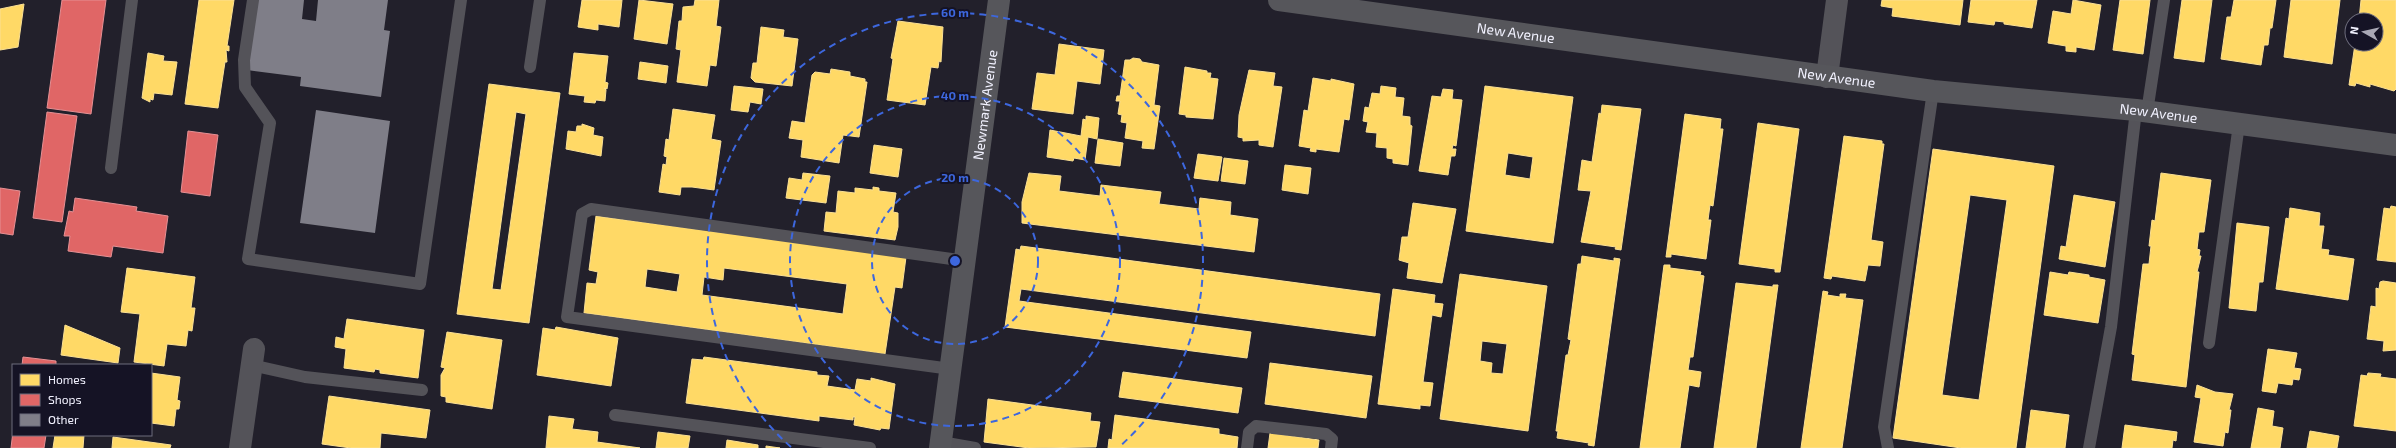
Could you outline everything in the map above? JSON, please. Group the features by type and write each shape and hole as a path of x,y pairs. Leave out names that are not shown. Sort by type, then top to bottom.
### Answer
{"street":[{"name":"Newmark Avenue","path":"940,445 1000,0"},
{"name":"New Avenue","path":"1279,0 1933,91 2142,111 2396,145"},
{"path":"1827,77 1837,0"},
{"path":"240,448 252,357"}],"lane":[{"path":"111,168 132,0"},
{"path":"253,0 244,60 245,87 270,122 248,259 420,284 461,0"},
{"path":"530,67 540,0"},
{"path":"2089,448 2111,327 2142,111 2164,0"},
{"path":"1888,448 1884,427 1933,91"},
{"path":"2209,343 2238,124"},
{"path":"951,369 567,318 582,214 591,209 966,261"},
{"path":"252,357 311,378 422,390"},
{"path":"615,416 870,448"},
{"path":"1247,448 1249,432 1256,426 1326,434 1332,439 1331,448"},
{"path":"940,445 974,448"}],"building: Homes":[{"path":"199,0 234,0 227,46 229,46 229,51 226,50 227,62 225,62 218,108 185,104"},
{"path":"582,0 622,0 619,27 598,24 598,30 578,27"},
{"path":"639,0 673,4 667,44 634,39"},
{"path":"695,0 719,0 716,26 721,27 716,66 710,65 707,86 677,82 681,50 676,49 679,21 682,21 683,7 694,6"},
{"path":"1882,0 1963,0 1960,25 1892,16 1893,8 1881,6"},
{"path":"1971,0 2037,0 2032,28 2004,24 2004,22 1995,21 1994,25 1968,22"},
{"path":"2073,0 2101,5 2094,50 2076,47 2076,52 2066,51 2066,46 2048,43 2053,11 2071,14"},
{"path":"2120,0 2150,0 2143,54 2113,50"},
{"path":"2182,0 2212,0 2204,62 2174,58"},
{"path":"2234,0 2276,0 2272,28 2270,28 2268,45 2264,45 2261,65 2221,59 2227,17 2231,17"},
{"path":"2291,0 2340,0 2332,64 2284,57"},
{"path":"2361,0 2396,0 2396,89 2394,91 2370,84 2370,87 2356,83 2355,86 2349,85 2354,52 2384,52 2384,12 2360,12"},
{"path":"24,4 18,47 0,50 0,9"},
{"path":"898,21 943,27 941,62 939,61 938,68 931,67 925,105 887,100 893,59 891,58"},
{"path":"761,27 784,30 783,37 798,39 792,86 755,82 751,78 753,63 757,63"},
{"path":"1059,44 1104,50 1100,84 1077,81 1073,114 1032,109 1037,73 1055,75"},
{"path":"148,53 164,56 163,61 177,62 172,95 154,93 153,100 150,99 150,102 142,98"},
{"path":"574,53 608,56 605,82 608,83 607,89 604,88 606,90 605,101 596,100 595,103 584,102 585,96 569,94"},
{"path":"1133,58 1140,59 1142,62 1159,65 1154,105 1160,106 1154,149 1142,148 1143,141 1125,138 1127,123 1121,122 1122,115 1118,114 1120,101 1116,101 1117,96 1120,96 1125,60 1130,60"},
{"path":"640,62 668,66 666,83 638,79"},
{"path":"1185,67 1207,71 1207,73 1211,73 1210,78 1218,79 1213,119 1186,117 1186,115 1179,114"},
{"path":"831,69 850,72 850,76 865,79 865,82 867,82 859,137 843,135 839,163 801,157 803,140 789,138 792,121 805,123 812,75 815,72 830,74"},
{"path":"1249,70 1275,73 1273,86 1282,87 1273,147 1259,145 1259,140 1243,141 1243,138 1238,137 1239,115"},
{"path":"1313,78 1331,81 1331,79 1354,84 1349,120 1344,119 1339,152 1316,149 1316,152 1310,151 1311,148 1299,146 1304,110 1308,111"},
{"path":"489,84 560,93 529,323 457,314","holes":["516,112 526,114 501,290 492,289"]},
{"path":"734,86 763,89 761,104 750,102 748,112 731,110"},
{"path":"1381,86 1396,88 1395,97 1404,98 1402,116 1410,117 1410,125 1412,126 1408,165 1393,163 1393,159 1387,158 1387,148 1376,147 1377,133 1366,132 1368,122 1363,121 1365,107 1369,108 1372,93 1380,94"},
{"path":"1485,86 1573,97 1553,243 1466,231","holes":["1508,153 1533,157 1530,179 1505,175"]},
{"path":"1443,89 1453,90 1452,99 1462,100 1456,146 1453,145 1452,149 1456,149 1455,156 1451,156 1448,175 1419,171 1432,96 1441,97"},
{"path":"1602,105 1641,109 1621,250 1615,249 1616,247 1581,242 1591,191 1578,190 1582,160 1592,162 1599,113 1601,114"},
{"path":"673,109 715,115 711,139 721,141 714,190 681,187 680,195 659,192 663,164 666,165 667,157 664,156 666,139 669,140"},
{"path":"1685,114 1721,119 1720,129 1723,129 1713,206 1710,205 1708,220 1711,220 1706,259 1671,254 1671,257 1666,257"},
{"path":"1086,116 1099,118 1097,139 1088,137 1085,160 1074,158 1073,161 1047,157 1050,130 1081,136 1083,119 1086,120"},
{"path":"1758,123 1799,129 1780,272 1775,272 1775,269 1739,264"},
{"path":"582,124 594,128 593,135 603,137 601,156 566,149 568,131 576,132 577,126 582,126"},
{"path":"1844,136 1882,141 1882,144 1884,144 1871,240 1883,242 1880,266 1868,265 1865,281 1832,276 1831,279 1824,278"},
{"path":"1098,139 1123,143 1120,166 1095,163"},
{"path":"874,145 902,149 898,177 870,173"},
{"path":"1933,149 2054,166 2016,448 1961,448 1893,438","holes":["1970,195 2007,200 1979,400 1942,395"]},
{"path":"1198,154 1222,157 1218,181 1194,178"},
{"path":"1224,158 1248,161 1245,184 1221,181"},
{"path":"1285,165 1311,168 1308,194 1282,190"},
{"path":"803,173 830,176 826,203 786,198 789,178 802,180"},
{"path":"1029,173 1061,176 1059,191 1100,196 1101,185 1161,192 1159,204 1199,209 1200,198 1231,202 1230,215 1258,219 1254,252 1022,223 1022,202"},
{"path":"2161,173 2211,180 2204,232 2199,232 2197,249 2200,250 2199,256 2201,256 2197,272 2199,272 2186,387 2132,380 2135,355 2132,354 2143,264 2149,264 2151,246 2149,246 2152,220 2155,221"},
{"path":"873,187 879,188 879,191 896,193 893,212 898,213 898,227 895,240 824,231 826,212 836,213 838,191 855,193 855,188 873,190"},
{"path":"2074,195 2115,202 2105,267 2059,259 2061,246 2066,247"},
{"path":"1413,203 1456,209 1442,283 1407,278 1409,263 1399,260 1402,237 1408,237"},
{"path":"2391,206 2396,207 2396,262 2377,260 2384,208 2390,209"},
{"path":"2290,208 2320,213 2319,226 2324,226 2321,249 2329,250 2328,255 2354,259 2348,300 2276,289 2286,218 2289,219"},
{"path":"596,216 906,257 902,288 895,287 885,354 584,313 587,283 596,284 598,272 589,270","holes":["724,268 847,284 843,314 702,295 704,277 723,280","647,269 680,274 677,292 645,287"]},
{"path":"2237,223 2269,227 2263,282 2259,282 2256,311 2229,308"},
{"path":"1021,246 1380,294 1375,336 1021,289 1019,301 1251,332 1247,358 1005,327 1016,249 1020,250"},
{"path":"1582,256 1614,261 1614,258 1620,259 1594,446 1588,445 1589,443 1557,438 1558,431 1556,431 1566,355 1568,355 1571,340 1568,339 1578,264 1581,264"},
{"path":"1664,265 1670,265 1670,268 1701,272 1700,275 1704,276 1693,357 1690,357 1688,370 1701,372 1699,387 1689,385 1680,448 1640,448"},
{"path":"127,268 195,277 191,308 195,308 192,331 188,330 186,346 167,344 164,366 134,362 140,314 121,312"},
{"path":"2050,272 2068,275 2069,272 2089,275 2089,277 2105,280 2098,323 2044,315"},
{"path":"1460,274 1547,286 1528,431 1440,419","holes":["1482,341 1507,344 1503,374 1491,373 1492,363 1480,361"]},
{"path":"2380,282 2396,283 2396,350 2383,351 2384,341 2367,339 2371,306 2376,307 2376,288 2379,289"},
{"path":"1736,283 1773,287 1773,285 1778,285 1756,448 1714,448"},
{"path":"1393,289 1435,295 1434,303 1443,304 1441,317 1432,315 1423,382 1433,383 1430,406 1420,405 1420,409 1378,404"},
{"path":"1823,291 1828,292 1827,295 1840,297 1840,294 1846,294 1845,298 1863,300 1842,448 1801,448"},
{"path":"347,319 424,330 418,378 380,373 380,370 375,369 374,372 344,368 346,349 335,347 336,337 344,339"},
{"path":"65,325 120,348 118,363 61,355"},
{"path":"556,327 618,338 611,386 537,375 543,328 555,330"},
{"path":"447,332 502,340 492,409 446,402 446,397 441,396 441,375 445,368 441,367"},
{"path":"2268,349 2297,353 2294,368 2301,369 2299,380 2293,379 2292,385 2278,383 2276,393 2262,391"},
{"path":"704,357 817,372 817,375 829,376 827,386 855,390 857,379 871,381 871,378 895,384 889,429 881,428 880,430 854,425 855,417 853,417 853,420 819,416 819,421 686,403 692,359 703,360"},
{"path":"1270,363 1372,376 1366,418 1265,404"},
{"path":"1123,372 1242,388 1238,413 1119,397"},
{"path":"152,373 180,377 177,400 180,401 179,409 176,409 174,426 152,423"},
{"path":"2368,373 2381,374 2380,377 2396,379 2396,431 2354,426 2361,375 2367,376"},
{"path":"2197,385 2215,392 2233,394 2229,410 2231,410 2228,433 2225,432 2223,446 2194,442 2201,398 2195,397"},
{"path":"329,396 430,410 426,438 381,433 380,448 351,448 322,444"},
{"path":"988,399 1091,413 1090,421 1100,422 1096,447 1029,448 984,442"},
{"path":"2258,408 2274,411 2272,426 2283,428 2280,448 2251,448"},
{"path":"2031,410 2069,415 2065,448 2026,448"},
{"path":"1115,415 1219,429 1219,434 1238,437 1237,448 1108,448 1109,439 1112,440"},
{"path":"549,416 574,419 572,429 598,432 597,442 640,448 546,448"},
{"path":"2125,425 2177,432 2176,441 2173,440 2172,448 2122,448"},
{"path":"2310,431 2339,436 2337,448 2307,448"},
{"path":"658,432 690,436 688,448 656,448"},
{"path":"1270,433 1319,440 1318,448 1268,448"},
{"path":"55,436 84,436 83,448 53,448"},
{"path":"113,437 171,445 170,448 112,448"},
{"path":"727,440 758,445 758,448 726,448"},
{"path":"766,446 780,448 766,448"}],"building: Shops":[{"path":"62,0 106,0 91,114 47,108"},
{"path":"47,112 77,116 62,222 33,218"},
{"path":"188,131 218,135 210,196 181,192"},
{"path":"0,188 20,191 13,235 0,233"},
{"path":"75,198 137,207 136,211 168,216 163,253 113,246 111,257 68,251 70,236 64,236 69,211 73,212"},
{"path":"23,357 56,361 56,364 22,364"},
{"path":"12,436 46,436 44,448 11,448"}],"building: Other":[{"path":"255,0 304,0 302,19 316,21 318,0 388,0 384,30 390,31 381,97 300,86 301,77 247,70"},
{"path":"316,110 390,121 375,233 300,223"}]}
